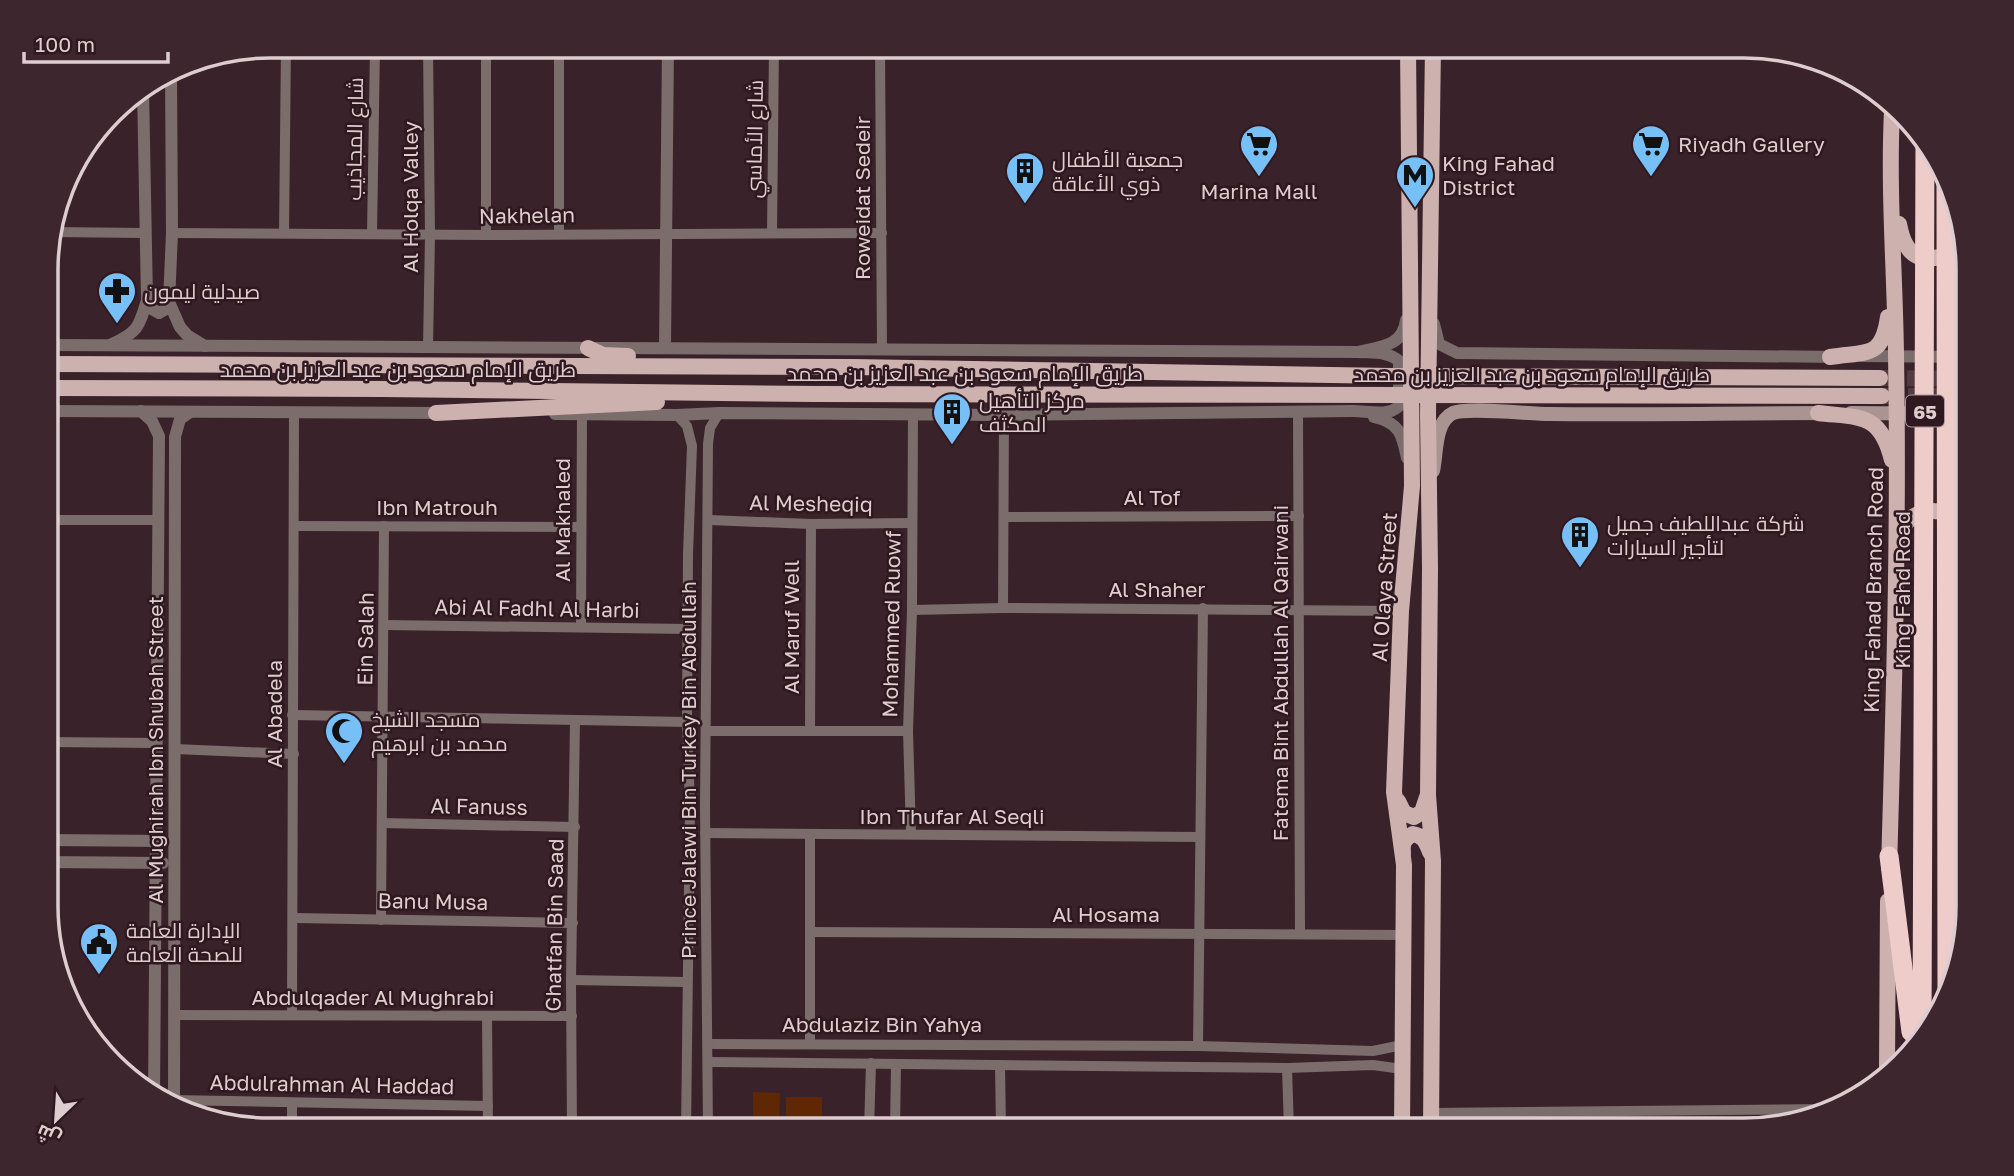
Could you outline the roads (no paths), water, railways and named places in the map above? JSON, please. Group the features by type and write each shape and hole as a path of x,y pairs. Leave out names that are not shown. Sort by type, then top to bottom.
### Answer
{"highway":[{"name":"King Fahd Road","path":"1922,1021 1925,160"},
{"name":"65","path":"1946,206 1947,967"},
{"path":"1889,856 1912,1035"},
{"path":"1947,918 1950,957"}],"main road":[{"name":"Al Olaya Street","path":"1408,58 1409,285 1405,360 1413,410 1430,594 1428,795 1433,861 1431,1118"},
{"name":"Al Olaya Street","path":"1413,410 1429,358 1433,58"},
{"name":"King Fahad Branch Road","path":"1887,1063 1897,550 1896,355 1890,170 1892,118"},
{"path":"1890,170 1903,243 1909,251 1921,259 1937,259 1956,253"},
{"path":"1830,357 1870,351 1879,346 1885,338 1894,276"},
{"path":"588,348 603,355 720,359 741,366"},
{"name":"طريق الإمام سعود بن عبد العزيز بن محمد","path":"58,364 741,366 1392,376 1880,378"},
{"name":"طريق الإمام سعود بن عبد العزيز بن محمد","path":"58,388 815,394 1882,396"},
{"path":"436,413 815,394"},
{"path":"1420,488 1437,453 1443,421 1454,413 1467,411 1547,414 1956,414"},
{"path":"1818,413 1864,418 1878,427 1888,447 1897,480"},
{"name":"Al Olaya Street","path":"1402,1118 1404,865 1394,792 1401,611 1420,488"},
{"path":"1897,550 1904,522 1924,511 1936,511 1956,519"},
{"path":"1394,792 1404,813 1414,817 1422,812 1428,795"},
{"path":"1404,865 1402,845 1406,838 1413,834 1426,841 1433,861"}],"street":[{"path":"284,233 286,58"},
{"name":"شارع المجاذيب","path":"372,234 375,58"},
{"name":"Al Holqa Valley","path":"428,58 428,348"},
{"path":"486,58 486,235"},
{"path":"559,58 559,234"},
{"path":"665,347 668,58"},
{"name":"شارع الأماسي","path":"772,233 774,58"},
{"name":"Roweidat Sedeir","path":"880,58 882,350"},
{"path":"147,300 152,309 159,313 166,309 169,302 172,233 171,82"},
{"path":"108,346 131,335 137,329 147,300 143,101"},
{"path":"62,232 144,233"},
{"name":"Nakhelan","path":"172,233 882,233"},
{"path":"1358,352 1392,342 1405,332 1409,285"},
{"path":"1429,289 1439,344 1457,353 1956,357"},
{"path":"169,302 180,327 208,347"},
{"path":"58,345 1358,352 1384,354 1405,360"},
{"path":"58,411 1004,415 1353,411 1388,413 1413,410"},
{"path":"141,411 152,421 159,436 154,1084"},
{"path":"1353,411 1381,418 1396,426 1420,488"},
{"path":"159,436 165,432 175,437 180,419 190,412"},
{"name":"Prince Jalawi Bin Turkey Bin Abdullah","path":"708,1118 705,790 708,444 710,428 719,412"},
{"name":"Fatema Bint Abdullah Al Qairwani","path":"1298,412 1300,934"},
{"name":"Al Abadela","path":"292,1015 294,413"},
{"name":"Al Makhaled","path":"581,627 582,414"},
{"name":"Prince Jalawi Bin Turkey Bin Abdullah","path":"677,415 687,426 692,446 687,722 690,805 686,1118"},
{"name":"Mohammed Ruowf","path":"911,834 908,731 912,610 912,415"},
{"path":"1003,608 1004,415"},
{"path":"692,446 696,435 705,437 708,444"},
{"name":"Al Mughirah Ibn Shubah Street","path":"174,1095 175,437"},
{"name":"Al Tof","path":"1005,517 1299,516"},
{"path":"58,520 158,520"},
{"name":"Al Mesheqiq","path":"709,520 811,524 912,523"},
{"name":"Al Maruf Well","path":"810,730 811,524"},
{"name":"Ibn Matrouh","path":"294,526 580,527"},
{"name":"Ein Salah","path":"382,920 384,526"},
{"path":"1198,1046 1203,608"},
{"name":"Al Shaher","path":"912,610 1203,608 1401,611"},
{"name":"Abi Al Fadhl Al Harbi","path":"385,625 689,629"},
{"path":"292,715 687,722"},
{"name":"Ghatfan Bin Saad","path":"572,1118 575,720"},
{"path":"707,731 908,731"},
{"path":"58,742 156,743"},
{"path":"175,749 294,754"},
{"path":"689,790 705,790"},
{"path":"690,805 705,805"},
{"name":"Al Fanuss","path":"382,823 575,827"},
{"name":"Ibn Thufar Al Seqli","path":"705,833 1199,837"},
{"path":"810,835 810,1043"},
{"path":"58,840 175,841"},
{"path":"58,862 175,863"},
{"name":"Banu Musa","path":"294,918 573,923"},
{"name":"Al Hosama","path":"810,932 1403,935"},
{"path":"571,980 687,982"},
{"name":"Abdulqader Al Mughrabi","path":"174,1015 572,1016"},
{"path":"487,1017 488,1118"},
{"name":"Abdulaziz Bin Yahya","path":"708,1054 810,1043 1198,1046 1373,1051 1402,1045"},
{"path":"1056,1064 1057,1045"},
{"path":"1373,1051 1373,1065"},
{"path":"687,1055 708,1054"},
{"name":"Abdulaziz Bin Yahya","path":"708,1054 896,1064 1287,1068 1373,1065 1402,1069"},
{"path":"869,1118 871,1063"},
{"path":"895,1118 896,1064"},
{"path":"1000,1065 1001,1118"},
{"path":"1287,1068 1289,1118"},
{"name":"Abdulrahman Al Haddad","path":"190,1102 488,1106"},
{"path":"292,1104 292,1118"},
{"path":"1431,1113 1804,1109"}],"tunnel":[{"path":"1883,378 1956,379"},
{"path":"1884,396 1956,396"}],"place":[{"name":"Marina Mall","path":"1259,178"},
{"name":"Riyadh Gallery","path":"1651,178"},
{"name":"جمعية الأطفال ذوي الأعاقة","path":"1025,205"},
{"name":"King Fahad District","path":"1415,209"},
{"name":"صيدلية ليمون","path":"117,325"},
{"name":"مركز التأهيل المكثف","path":"952,446"},
{"name":"شركة عبداللطيف جميل لتأجير السيارات","path":"1580,569"},
{"name":"مسجد الشيخ محمد بن ابرهيم","path":"344,765"},
{"name":"الإدارة العامة للصحة العامة","path":"99,976"}]}
